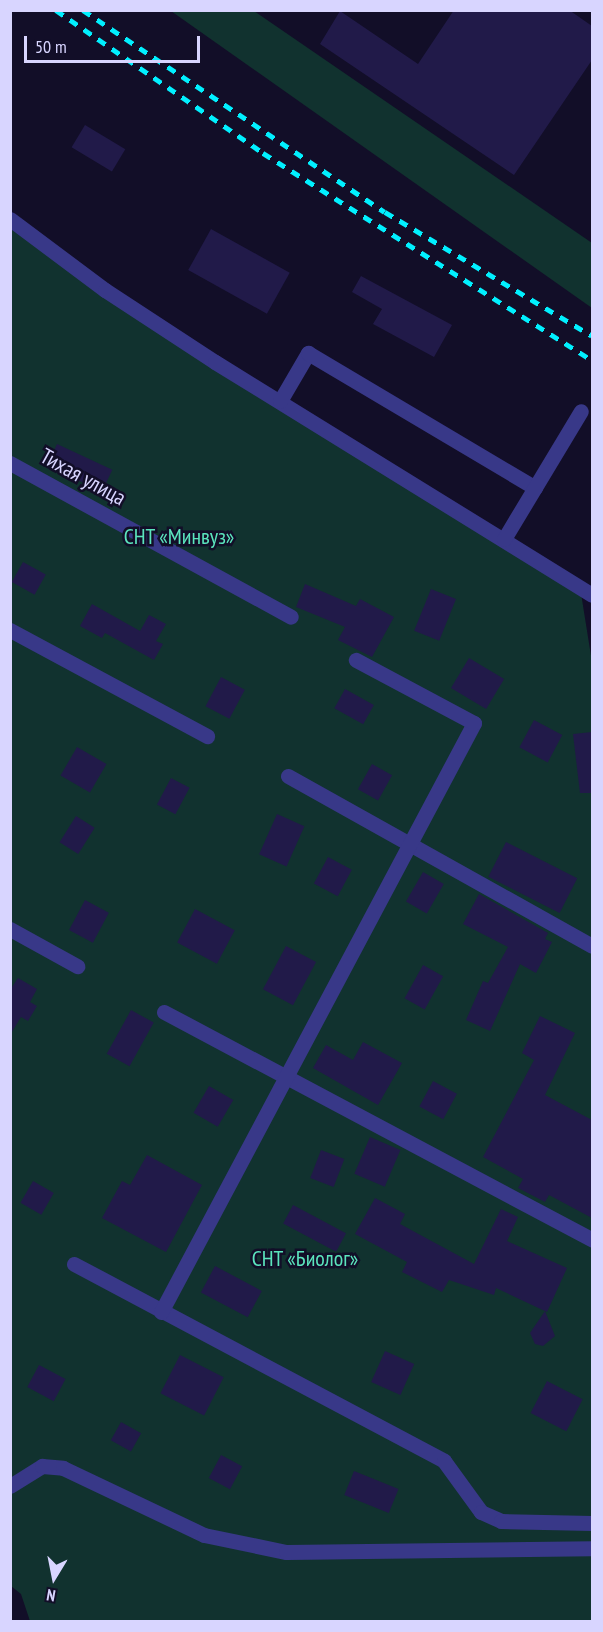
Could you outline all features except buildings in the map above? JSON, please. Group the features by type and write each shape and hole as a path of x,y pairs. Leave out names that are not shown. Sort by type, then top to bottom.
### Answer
{"street":[{"path":"10,219 105,290 592,595"},
{"path":"280,401 308,353 535,488"},
{"path":"504,539 580,411"},
{"name":"Тихая улица","path":"10,463 291,617"},
{"path":"10,630 207,736"},
{"path":"160,1312 474,723 356,660"},
{"path":"288,776 408,846 592,946"},
{"path":"10,929 77,966"},
{"path":"164,1012 592,1240"},
{"path":"74,1264 160,1312 444,1461 481,1512 501,1521 592,1523"},
{"path":"10,1486 42,1466 63,1467 204,1535 286,1552 592,1548"}],"green space":[{"path":"171,11 254,11 592,243 592,308"},
{"name":"СНТ «Биолог»","path":"10,219 105,290 580,587 592,662 592,1621 30,1621 21,1594 11,1586"}],"railway":[{"path":"56,10 263,153 592,360"},
{"path":"83,10 385,212 592,336"}],"park label":[{"name":"СНТ «Минвуз»","path":"179,537"}]}
